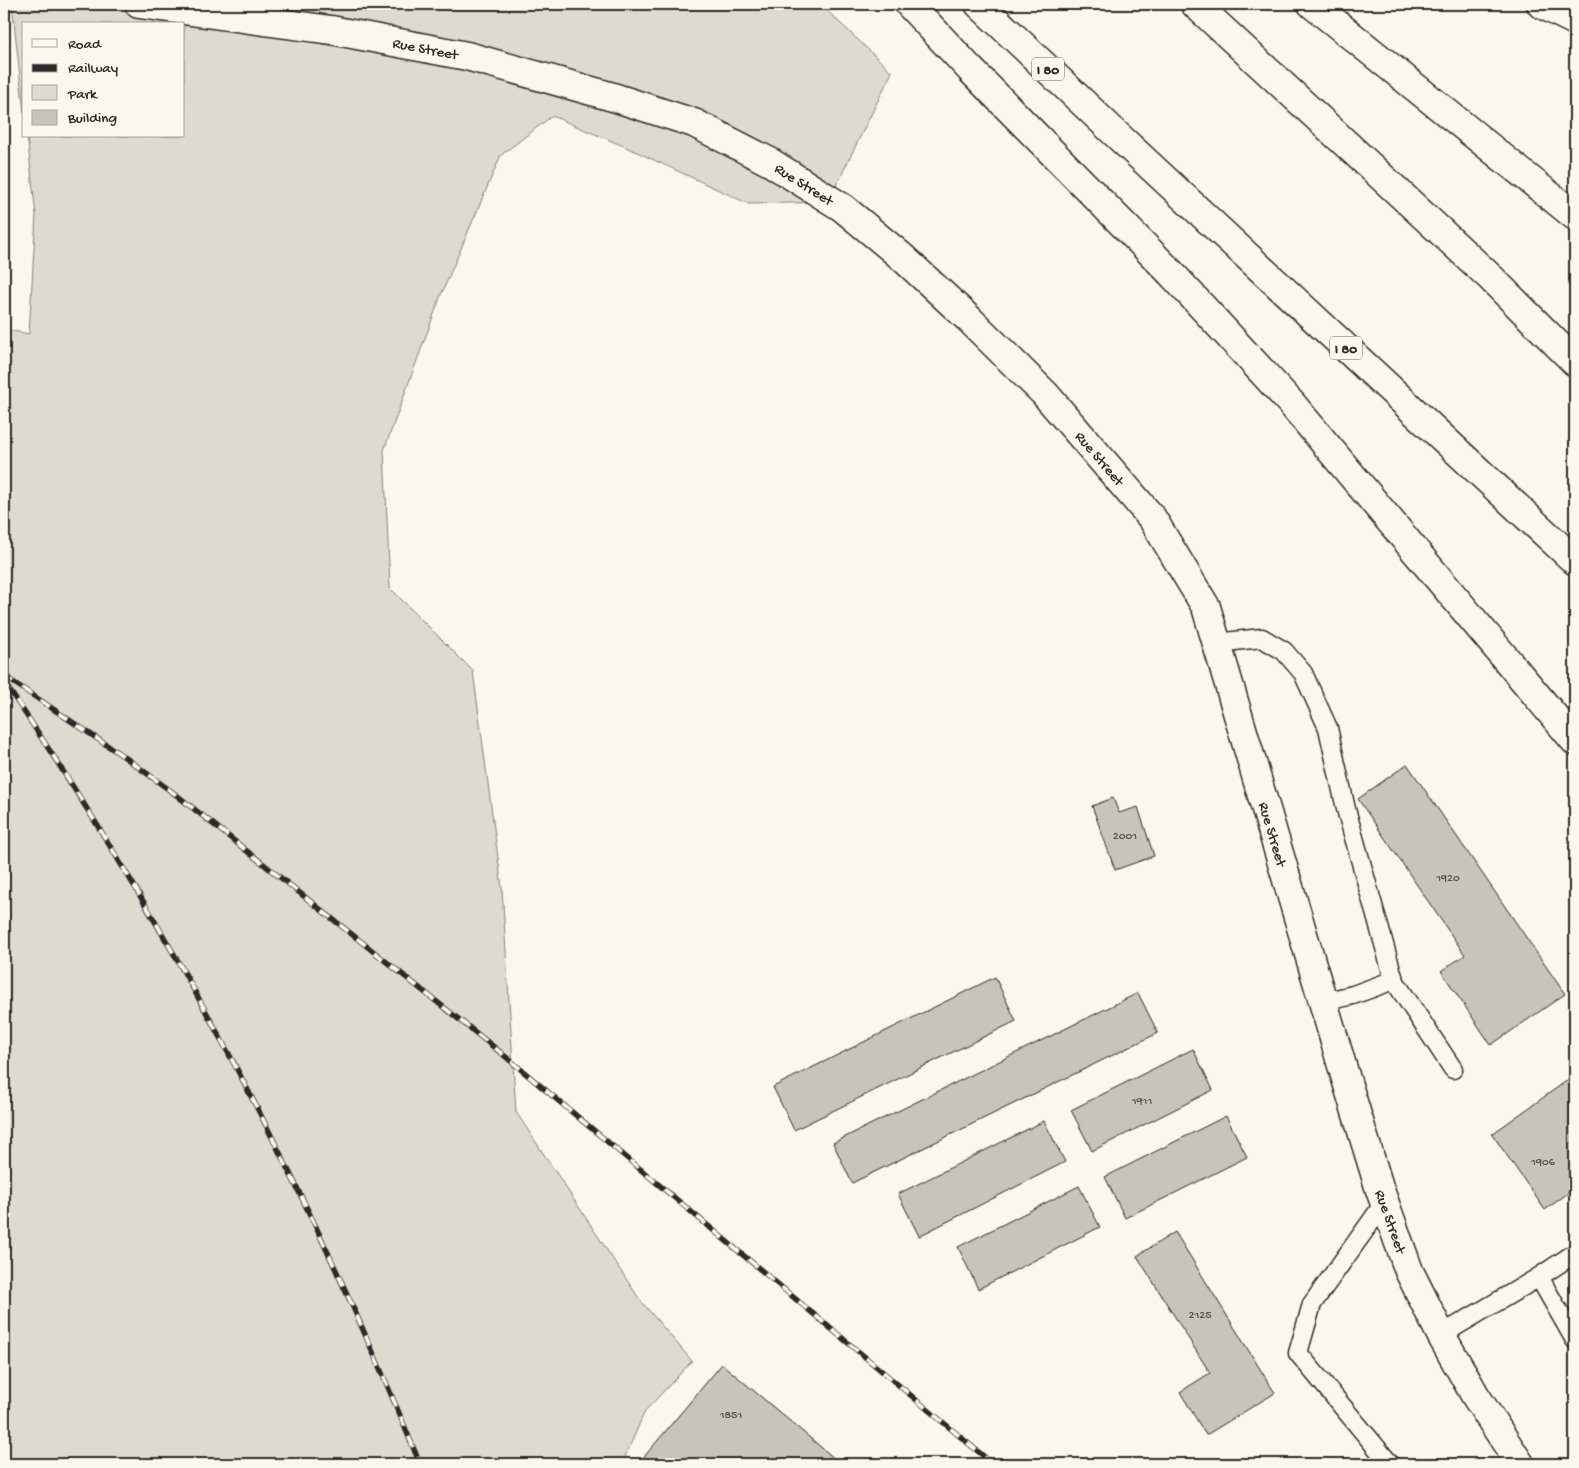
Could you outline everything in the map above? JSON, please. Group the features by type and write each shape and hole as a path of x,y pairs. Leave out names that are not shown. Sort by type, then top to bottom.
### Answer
{"main road":[{"name":"Rue Street","path":"139,4 331,30 467,56 613,97 694,123 770,162 842,208 969,318 1045,394 1152,518 1206,607 1322,1002 1385,1202 1409,1270 1440,1335 1475,1395 1520,1464"},
{"path":"909,4 970,69 1171,273 1291,403 1575,741"},
{"name":"I 80","path":"979,4 1124,142 1575,561"},
{"path":"1195,4 1491,278 1575,362"},
{"path":"1312,4 1575,216"},
{"path":"1541,4 1575,21"}],"lane":[{"path":"1216,643 1262,638 1284,651 1303,673 1328,728 1346,809 1394,980 1453,1069"},
{"path":"1322,1002 1353,995 1394,980"},
{"path":"1385,1202 1312,1304 1298,1353 1390,1464"},
{"path":"1440,1335 1539,1277 1575,1253"},
{"path":"1539,1277 1575,1340"}],"green space":[{"path":"12,4 820,4 892,72 828,202 749,204 626,147 552,116 501,155 441,295 384,450 390,588 473,671 502,888 516,1112 640,1300 692,1361 645,1411 622,1464 4,1464 4,329 29,334 36,215 27,138 185,138 185,22 22,22 22,95"}],"building":[{"path":"1407,764 1565,994 1491,1045 1441,971 1465,955 1358,799"},
{"path":"1113,798 1119,813 1138,807 1154,856 1115,870 1092,806"},
{"path":"995,977 1016,1021 794,1130 773,1087"},
{"path":"1138,993 1158,1033 852,1183 833,1143"},
{"path":"1193,1049 1213,1090 1092,1151 1071,1110"},
{"path":"1575,1075 1575,1188 1545,1210 1492,1134"},
{"path":"1226,1116 1247,1157 1125,1218 1105,1177"},
{"path":"1044,1121 1065,1162 919,1236 898,1194"},
{"path":"1079,1186 1100,1227 978,1289 958,1247"},
{"path":"1175,1232 1275,1393 1206,1435 1180,1392 1210,1373 1137,1256"},
{"path":"722,1364 841,1464 638,1464"}],"railway":[{"path":"4,676 126,758 179,797 500,1052 993,1464"},
{"path":"4,682 65,774 124,869 180,964 233,1062 284,1160 332,1261 420,1464"}]}
